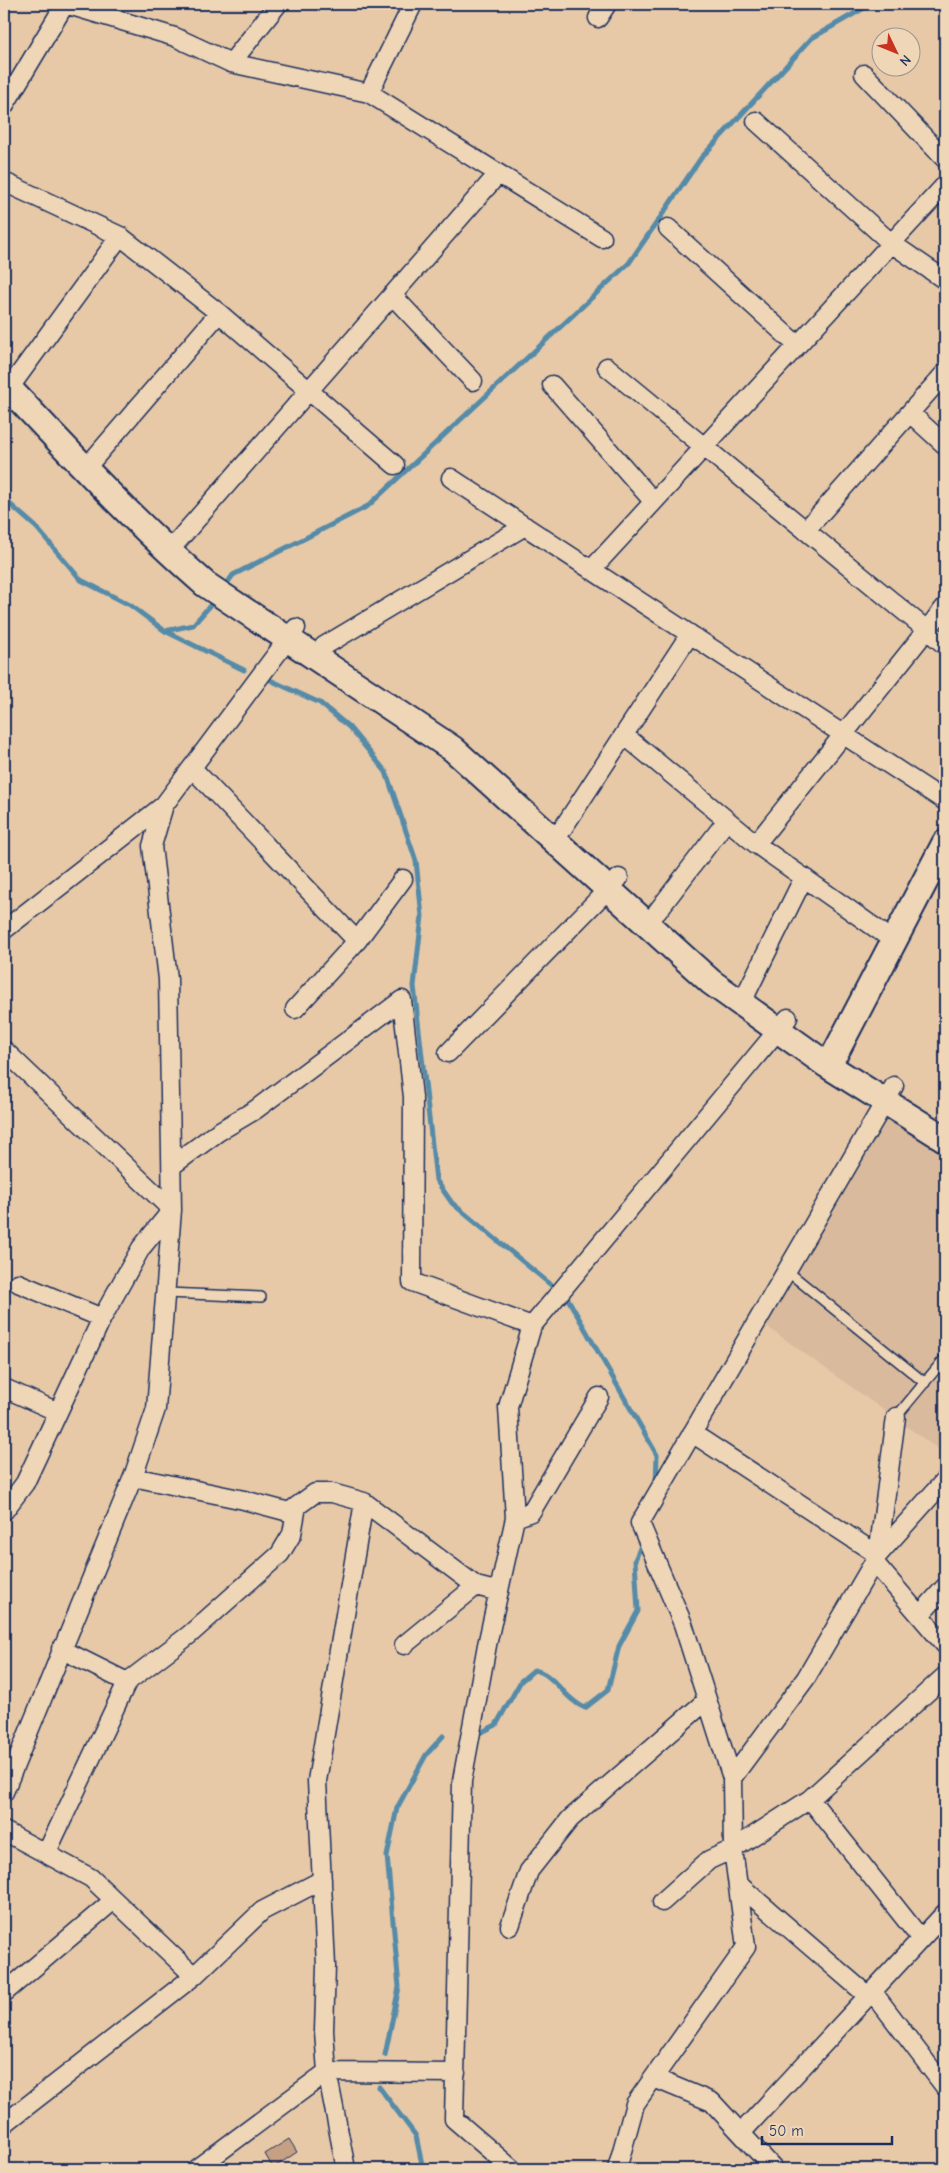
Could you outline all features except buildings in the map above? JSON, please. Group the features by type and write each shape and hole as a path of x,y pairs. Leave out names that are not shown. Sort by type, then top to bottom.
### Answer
{"main road":[{"path":"6,383 88,466 208,580 320,652 462,737 563,828 613,883 711,982 745,997 832,1058 891,1093 945,1120"},
{"path":"320,652 452,749 613,883 657,912 721,970 745,997"},
{"path":"832,1058 945,843"},
{"path":"891,1093 945,1139"}],"street":[{"path":"4,106 65,4 175,37 231,63 369,93 602,238"},
{"path":"231,63 278,4"},
{"path":"369,93 413,4"},
{"path":"864,74 945,159"},
{"path":"756,121 892,243 945,280"},
{"path":"172,547 498,174"},
{"path":"4,182 120,236 219,313 395,465"},
{"path":"591,570 945,185"},
{"path":"668,228 797,345"},
{"path":"6,383 120,236"},
{"path":"392,296 473,381"},
{"path":"88,466 219,313"},
{"path":"606,367 945,645"},
{"path":"806,530 945,373"},
{"path":"552,385 653,501"},
{"path":"910,413 945,445"},
{"path":"451,478 945,801"},
{"path":"320,652 525,526"},
{"path":"756,844 945,607"},
{"path":"4,930 164,805 292,634"},
{"path":"563,828 690,634"},
{"path":"624,735 756,844 894,941"},
{"path":"192,768 357,941"},
{"path":"4,1792 132,1478 156,1409 167,1293 173,1164 168,979 152,846 164,805"},
{"path":"657,912 727,820"},
{"path":"745,997 804,877"},
{"path":"295,1009 357,941 402,879"},
{"path":"448,1053 613,883"},
{"path":"173,1164 218,1132 255,1110 402,1000 413,1097 412,1282 532,1326"},
{"path":"512,2169 454,2119 462,1781 487,1645 515,1518 508,1406 532,1326 784,1024"},
{"path":"4,1050 172,1210"},
{"path":"617,2169 635,2104 746,1947 733,1849 732,1778 683,1624 640,1523 891,1093"},
{"path":"4,1511 25,1483 102,1318 141,1248 172,1210"},
{"path":"18,1283 102,1318"},
{"path":"4,1388 58,1412"},
{"path":"515,1518 531,1512 599,1397"},
{"path":"876,1558 896,1418"},
{"path":"692,1433 876,1558 945,1645"},
{"path":"132,1478 244,1500 289,1512 315,1494 332,1494 364,1502 476,1586 499,1592"},
{"path":"732,1778 806,1678 876,1558 945,1480"},
{"path":"346,2169 327,2072 324,2031 326,1966 317,1781 364,1502"},
{"path":"46,1854 127,1682 189,1634 280,1554 292,1534 297,1506"},
{"path":"404,1646 476,1586"},
{"path":"920,1615 945,1587"},
{"path":"61,1649 127,1682"},
{"path":"662,1902 709,1860 733,1849 810,1799 945,1676"},
{"path":"510,1926 529,1871 570,1819 707,1700"},
{"path":"810,1799 921,1938"},
{"path":"4,1831 91,1878 194,1976"},
{"path":"4,2124 194,1976 262,1911 322,1880"},
{"path":"738,1884 870,1994 945,2087"},
{"path":"4,1993 114,1900"},
{"path":"741,2133 945,1914"},
{"path":"196,2169 327,2072 456,2073"},
{"path":"654,2078 712,2102 774,2169"}],"lane":[{"path":"786,1270 925,1382"},
{"path":"167,1293 261,1297"},
{"path":"896,1418 945,1358"}],"shaded area":[{"path":"883,1116 945,1153 945,1454 762,1323"}],"waterway":[{"path":"223,589 233,575 368,506 629,263 701,158 812,38 871,4"},
{"path":"4,499 36,527 81,580 130,605 165,631 244,670"},
{"path":"165,631 193,625 215,600"},
{"path":"268,679 320,703 349,727 386,772 416,861 422,916 414,986 436,1180 452,1203 568,1299 657,1455 656,1485"},
{"path":"482,1732 496,1725 521,1681 534,1670 547,1676 571,1699 585,1708 608,1690 619,1646 638,1611 635,1560 643,1541"},
{"path":"385,2055 399,1987 387,1856 397,1808 426,1755 443,1736"},
{"path":"379,2087 416,2136 423,2169"}]}
